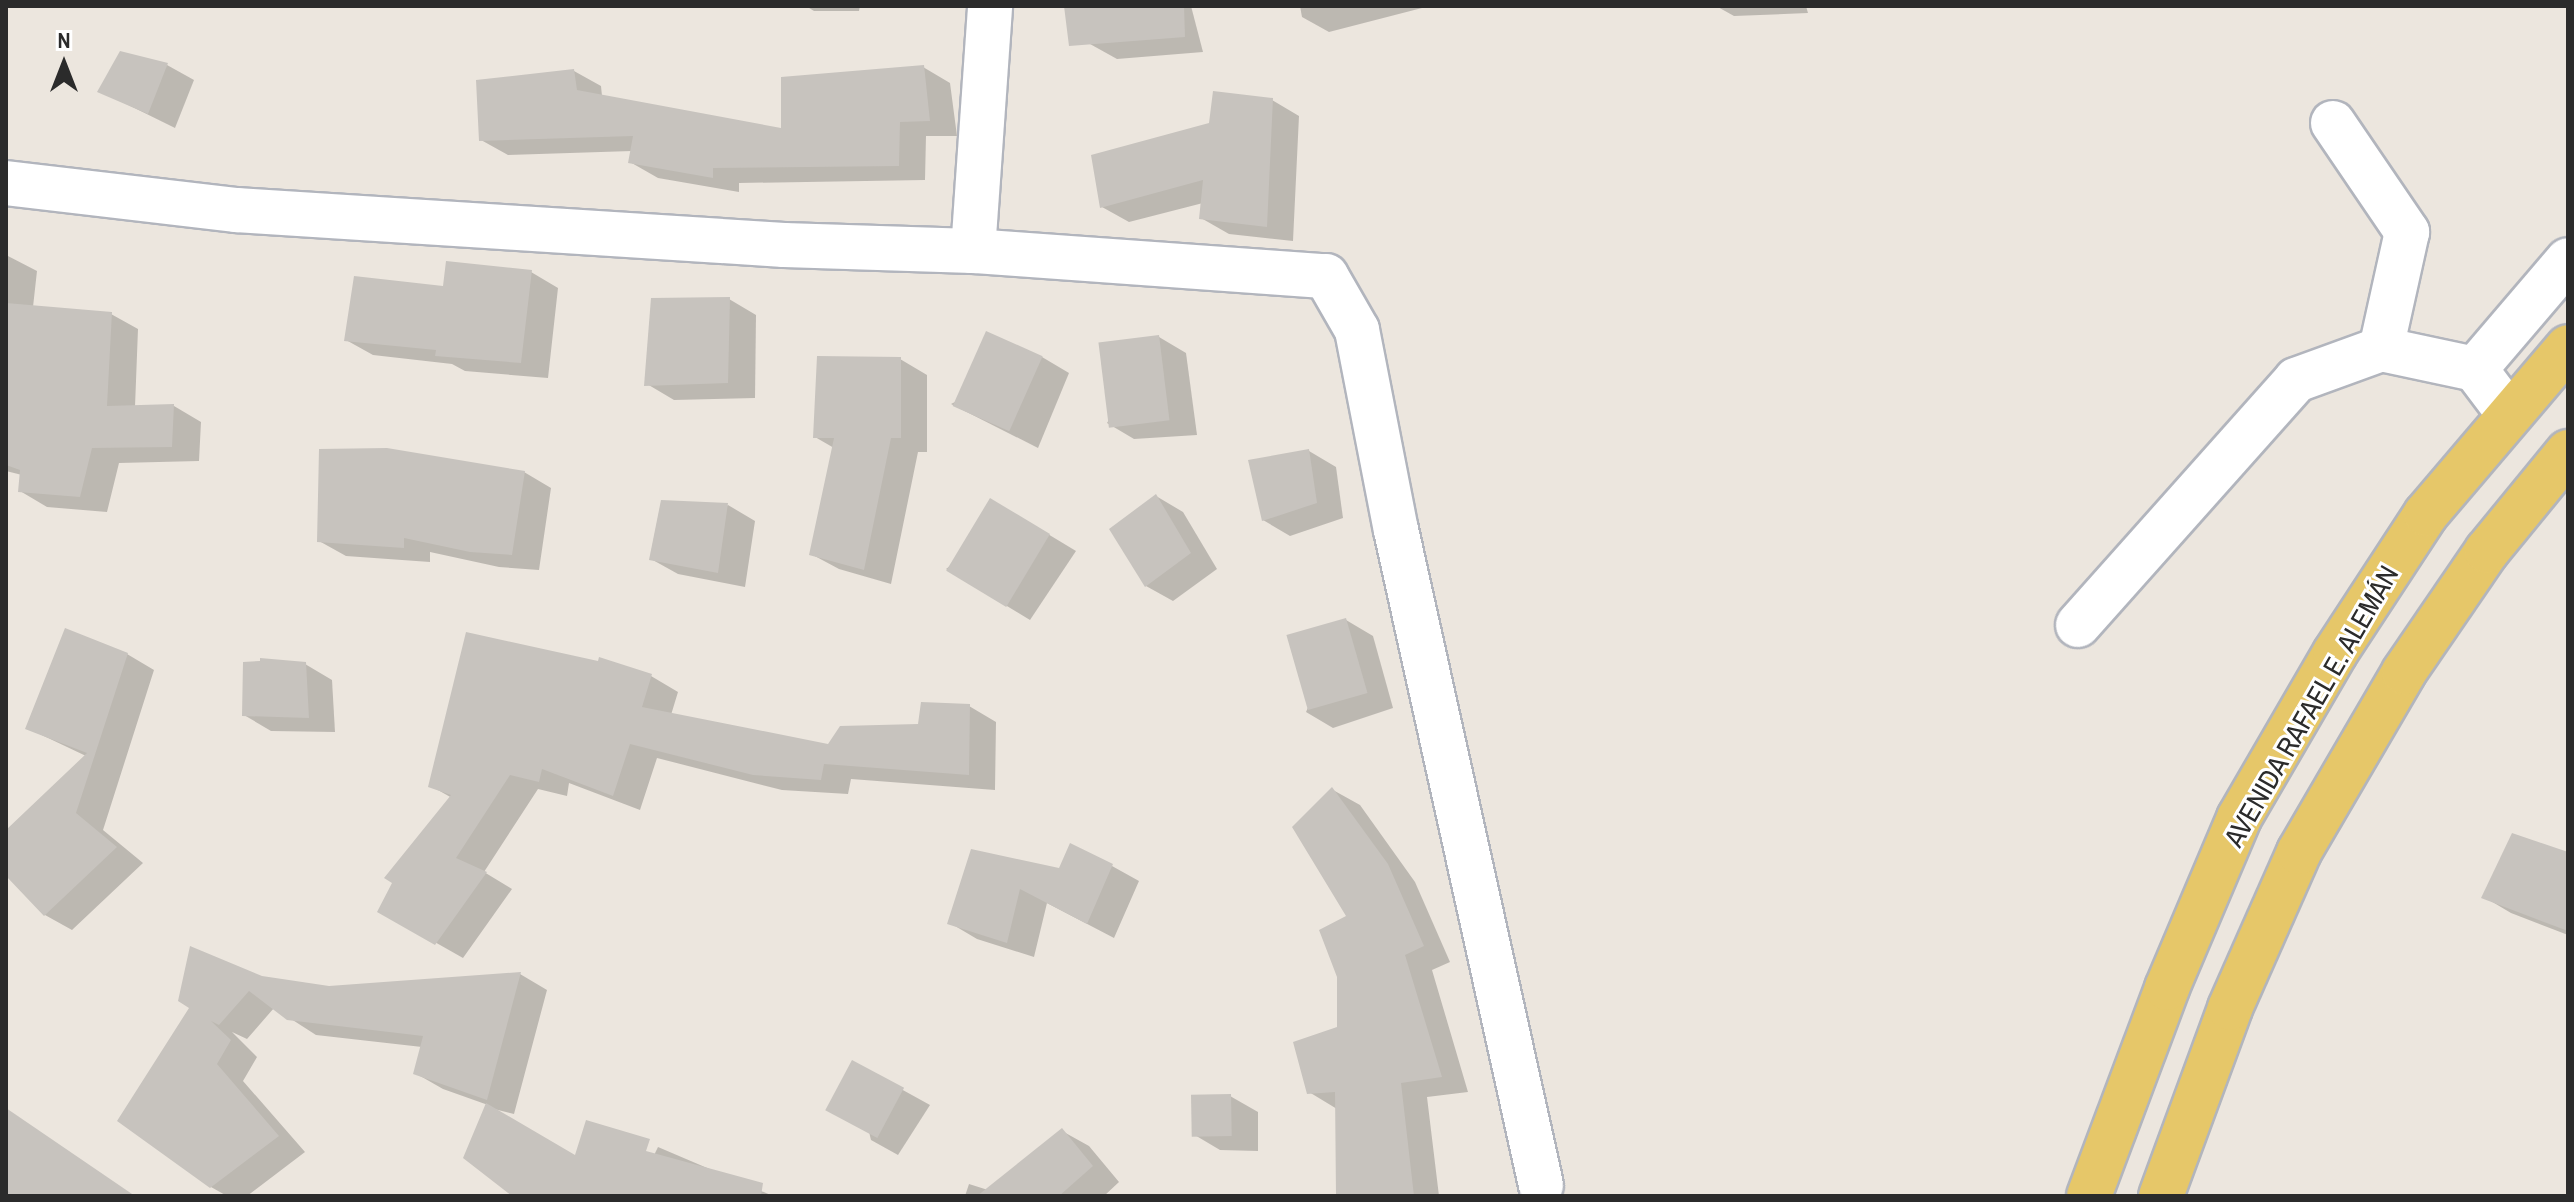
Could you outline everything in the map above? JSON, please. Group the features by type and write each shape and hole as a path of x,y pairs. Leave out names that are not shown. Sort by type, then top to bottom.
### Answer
{"main road":[{"name":"AVENIDA RAFAEL E. ALEMÁN","path":"2089,1196 2167,988 2239,818 2335,653 2426,514 2568,347"},
{"path":"2161,1196 2230,1008 2299,852 2412,659 2487,551 2568,452"}],"street":[{"path":"973,251 990,6"},
{"path":"2333,123 2407,232 2381,349"},
{"path":"6,183 236,210 784,245 973,251 1326,276 1357,330 1396,530 1541,1185"},
{"path":"2475,369 2568,260"},
{"path":"2078,625 2296,380 2381,349 2475,369 2509,414"}],"building":[{"path":"1064,6 1184,6 1185,37 1069,46"},
{"path":"120,51 168,63 148,114 97,92"},
{"path":"924,65 930,121 900,122 899,166 713,168 713,178 628,163 633,136 479,141 476,80 574,69 577,90 781,128 781,77"},
{"path":"1213,91 1273,98 1267,227 1199,219 1203,180 1100,208 1091,155 1209,123"},
{"path":"446,261 532,270 521,363 435,356 436,350 344,341 354,276 443,286"},
{"path":"730,297 728,383 644,386 651,298"},
{"path":"6,303 112,312 107,406 174,404 172,447 92,448 80,497 18,492 20,470 6,465"},
{"path":"986,331 1043,356 1009,431 953,406"},
{"path":"1159,335 1169,420 1109,428 1098,342"},
{"path":"817,356 901,357 901,438 891,438 864,570 809,555 834,438 813,438"},
{"path":"387,448 525,471 512,555 470,552 404,538 404,548 317,542 319,449"},
{"path":"1309,449 1317,503 1262,521 1248,460"},
{"path":"1156,494 1191,553 1145,587 1109,529"},
{"path":"990,498 1050,534 1006,607 946,571"},
{"path":"661,500 728,503 718,573 649,560"},
{"path":"1346,618 1367,693 1308,710 1286,635"},
{"path":"65,628 128,653 76,813 117,847 44,916 6,876 6,830 87,753 25,729"},
{"path":"466,632 598,661 599,657 652,674 642,707 828,744 840,726 918,724 921,702 970,704 969,775 824,764 821,780 753,775 630,744 613,796 542,769 539,782 510,775 456,858 487,872 435,945 377,912 392,883 384,878 451,795 428,787"},
{"path":"260,658 306,662 309,718 242,716 243,662 260,661"},
{"path":"1332,787 1388,864 1424,946 1405,955 1442,1077 1401,1083 1414,1196 1336,1196 1335,1092 1307,1094 1293,1042 1337,1027 1337,977 1319,930 1346,916 1292,827"},
{"path":"2512,833 2568,852 2568,931 2481,898"},
{"path":"1070,843 1113,864 1087,924 1020,889 1007,943 947,924 971,849 1059,868"},
{"path":"190,946 262,976 329,986 521,972 487,1100 413,1074 423,1036 287,1020 249,991 219,1025 211,1021 231,1040 217,1064 279,1136 210,1188 117,1121 189,1008 178,1001"},
{"path":"852,1060 904,1088 877,1138 825,1110"},
{"path":"1231,1094 1232,1136 1192,1137 1191,1095"},
{"path":"486,1103 575,1155 586,1120 650,1139 646,1151 763,1183 761,1196 512,1196 463,1158"},
{"path":"6,1108 135,1196 6,1196"},
{"path":"1062,1128 1093,1166 1059,1196 977,1196"}]}
